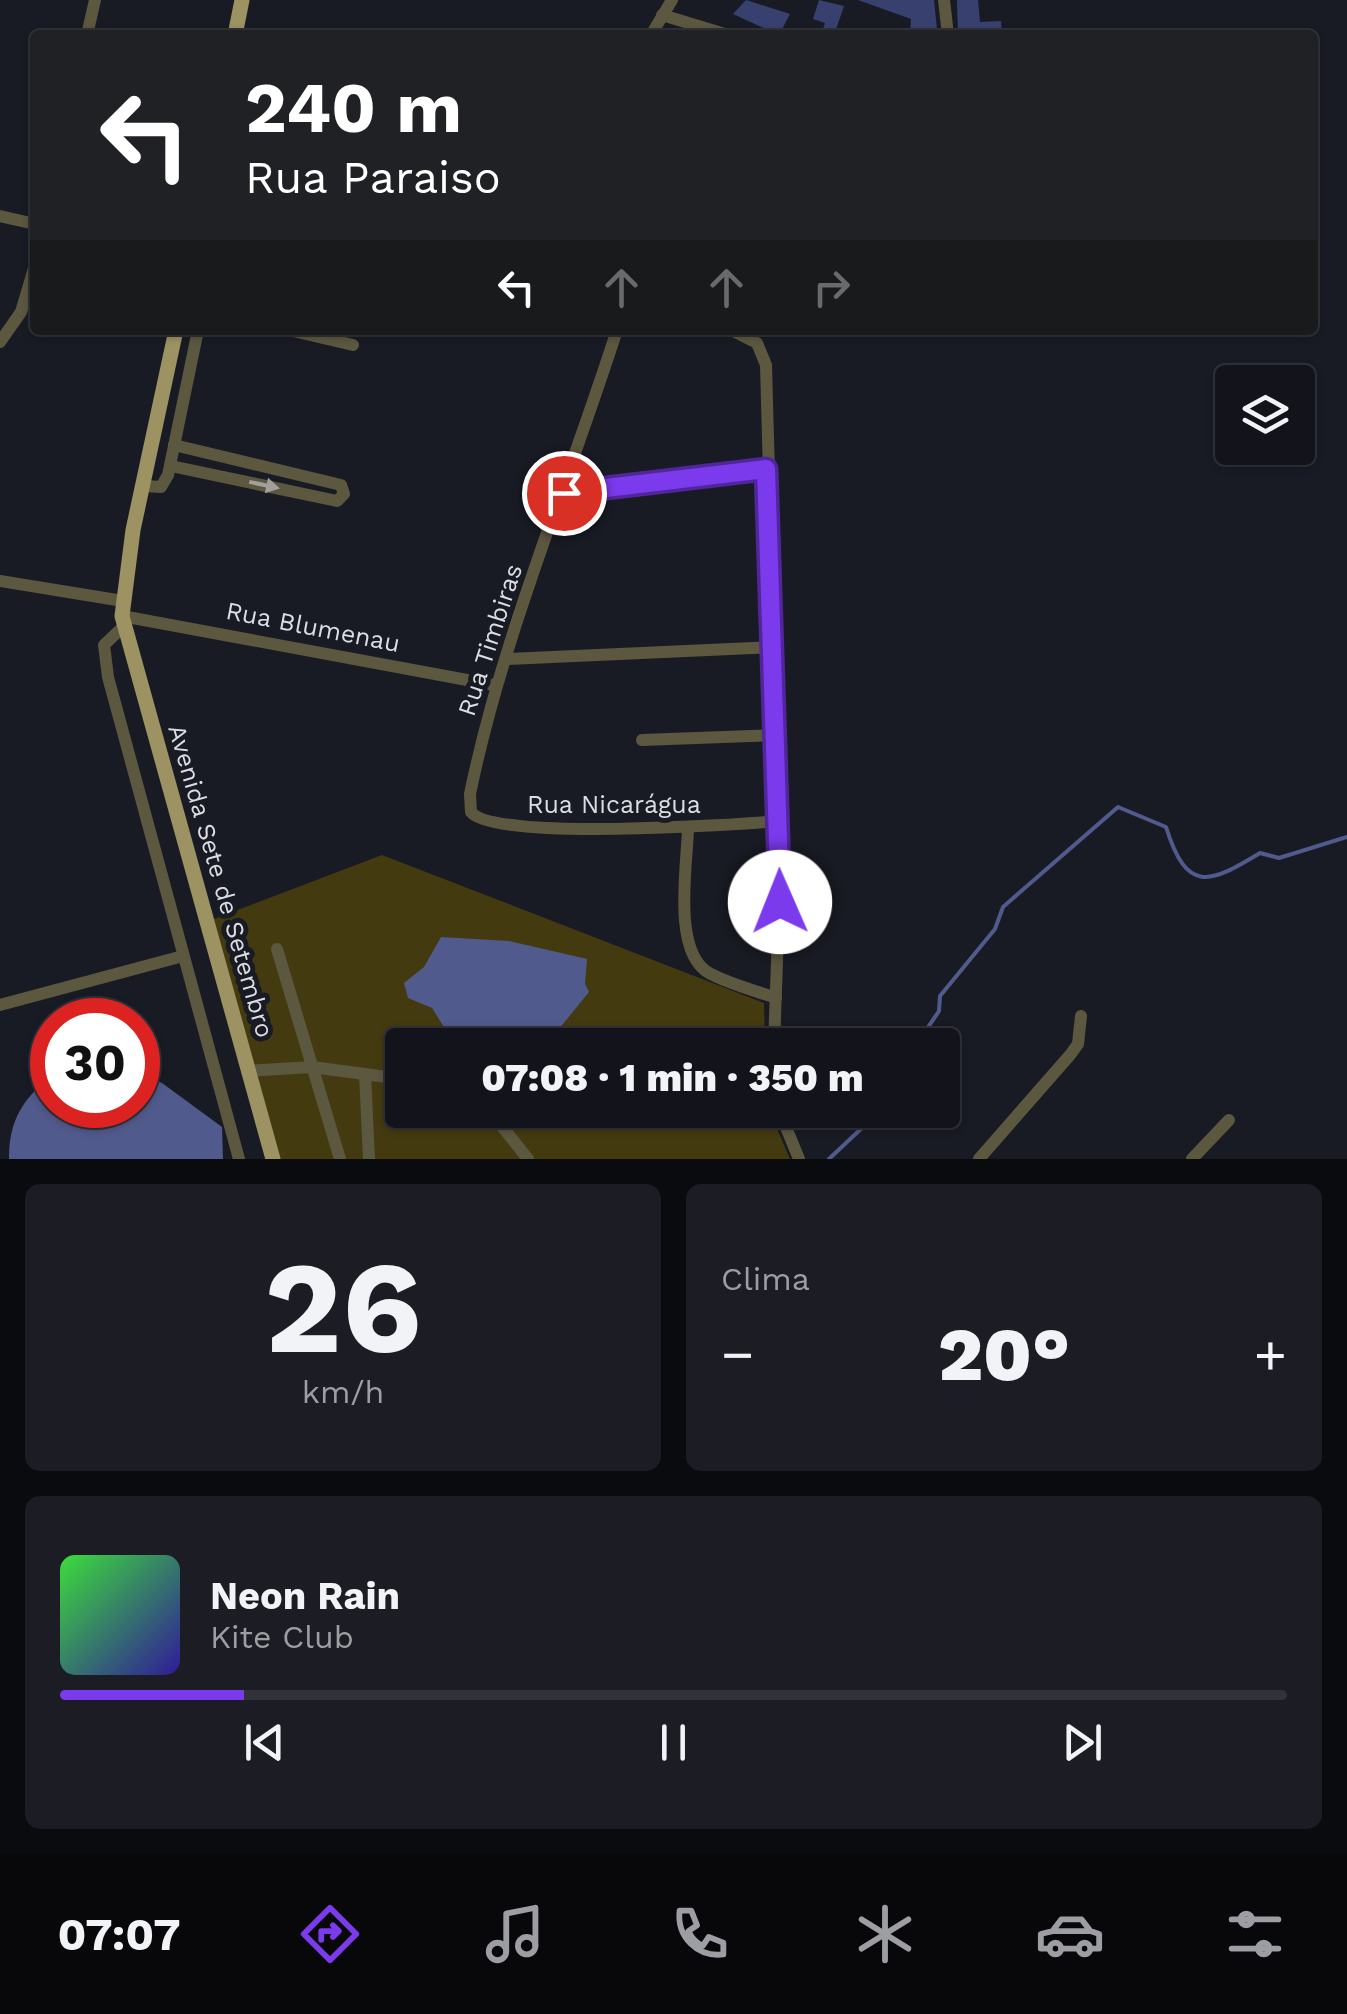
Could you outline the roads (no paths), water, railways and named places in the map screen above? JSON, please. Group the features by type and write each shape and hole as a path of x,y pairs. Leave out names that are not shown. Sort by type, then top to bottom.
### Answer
{"main road":[{"path":"236,30 242,0"},
{"path":"123,614 175,335"},
{"name":"Avenida Sete de Setembro","path":"123,614 273,1159"}],"street":[{"path":"88,30 94,0"},
{"path":"654,30 672,0"},
{"path":"944,0 947,30"},
{"path":"662,15 712,30"},
{"path":"0,216 30,223"},
{"path":"0,342 20,312 30,281"},
{"path":"144,486 161,487 171,466 197,335"},
{"path":"310,335 353,345"},
{"name":"Rua Timbiras","path":"470,794 494,685 564,493 615,335"},
{"path":"746,335 752,337 765,356 777,735 775,1028"},
{"path":"153,447 174,448 341,484 344,494 337,501 171,466"},
{"path":"564,493 766,469"},
{"name":"Rua Blumenau","path":"0,581 123,614 494,685"},
{"path":"123,614 107,638 105,666 240,1159"},
{"path":"506,659 774,647"},
{"path":"642,740 777,735"},
{"name":"Rua Nicarágua","path":"470,794 475,818 496,824 688,829 778,821"},
{"path":"688,829 686,930 691,954 709,973 776,998"},
{"path":"276,948 340,1159"},
{"path":"0,1005 183,956"},
{"path":"979,1159 1078,1044 1081,1016"},
{"path":"248,1071 312,1067 385,1077"},
{"path":"365,1074 369,1159"},
{"path":"1192,1159 1229,1120"},
{"path":"503,1128 528,1159"},
{"path":"786,1128 798,1159"}],"water":[{"path":"441,937 509,941 587,959 585,984 589,992 560,1028 445,1028 432,1008 408,998 404,983 424,967"},
{"path":"160,1082 222,1127 223,1159 9,1159 12,1132 30,1097 30,1128 160,1128"}],"waterway":[{"path":"928,1028 939,1011 940,996 995,929 1003,907 1118,807 1166,827 1182,864 1202,877 1227,871 1260,853 1279,858 1347,837"},
{"path":"829,1159 862,1128"}]}
